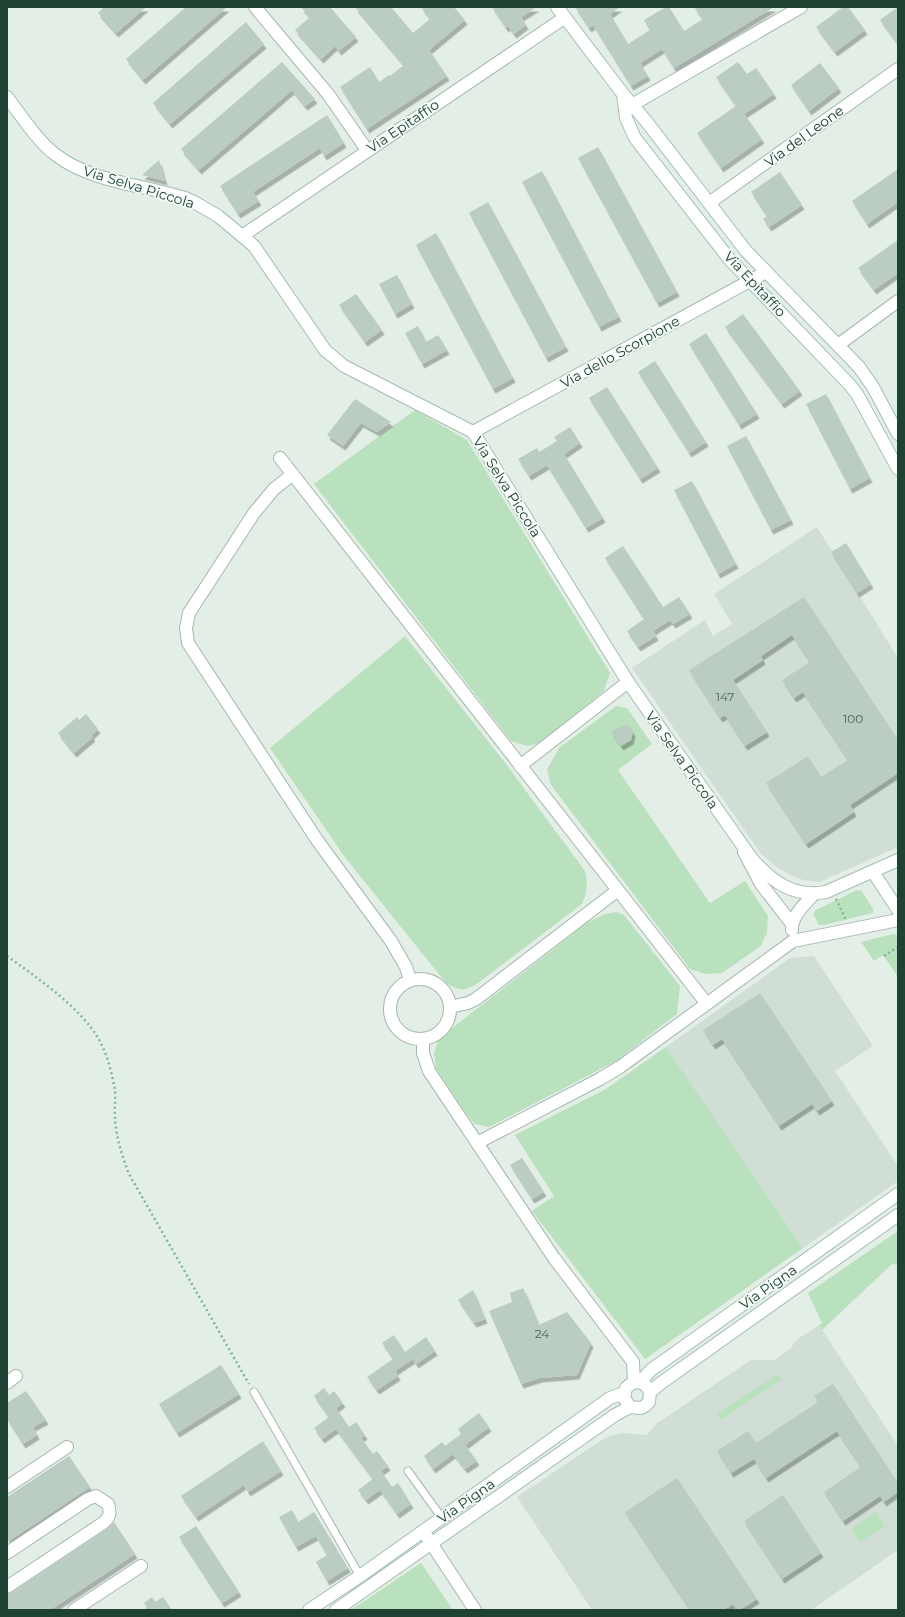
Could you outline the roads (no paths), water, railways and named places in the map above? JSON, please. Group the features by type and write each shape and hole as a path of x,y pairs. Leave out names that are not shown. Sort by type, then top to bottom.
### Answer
{"street":[{"path":"255,7 328,94 368,150"},
{"name":"Via Epitaffio","path":"557,7 623,94 629,107 746,251 838,345 866,376 898,434"},
{"path":"629,107 802,7"},
{"name":"Via Epitaffio","path":"242,236 564,18"},
{"name":"Via del Leone","path":"709,204 898,69"},
{"name":"Via Selva Piccola","path":"7,97 42,141 54,154 68,164 97,175 175,195 194,202 218,216 254,246 325,350 333,358 356,373 474,432 628,682 738,840 760,869 777,882 792,890 814,894 832,889 898,860"},
{"name":"Via Epitaffio","path":"629,107 626,118 635,138 722,250 850,384 894,452 898,469"},
{"name":"Via dello Scorpione","path":"474,432 766,272"},
{"path":"838,345 898,302"},
{"path":"280,458 707,1004"},
{"path":"293,474 274,489 254,513 189,613 186,628 188,643 317,840 391,941 406,967 410,980"},
{"path":"520,766 628,682"},
{"path":"738,840 761,884 784,916 792,924"},
{"path":"872,872 898,910"},
{"path":"450,1007 468,1003 476,999 618,890"},
{"path":"793,941 792,924 798,912 814,894"},
{"path":"477,1142 613,1071 793,941 898,920"},
{"path":"422,979 439,985 448,996 450,1007 448,1020 442,1029 434,1036 423,1039 412,1038 402,1032 393,1022 390,1004 395,992 400,987 410,980 422,979"},
{"path":"423,1039 423,1054 429,1071 554,1258 633,1362 637,1382"},
{"name":"Via Pigna","path":"637,1382 651,1370 898,1194"},
{"path":"650,1392 898,1215"},
{"path":"336,1610 615,1415 630,1407 640,1408 645,1406 649,1402 650,1392 648,1388 637,1382"},
{"path":"630,1407 624,1398 624,1393 626,1388 637,1382"},
{"name":"Via Pigna","path":"309,1610 423,1532 610,1398 624,1393"},
{"path":"7,1487 67,1447"},
{"path":"7,1553 88,1499 96,1496 108,1504 110,1511 109,1518 103,1523 7,1587"},
{"path":"423,1532 475,1610"},
{"path":"74,1610 141,1566"}],"lane":[{"path":"254,1392 360,1576"},
{"path":"408,1471 442,1518"}]}
